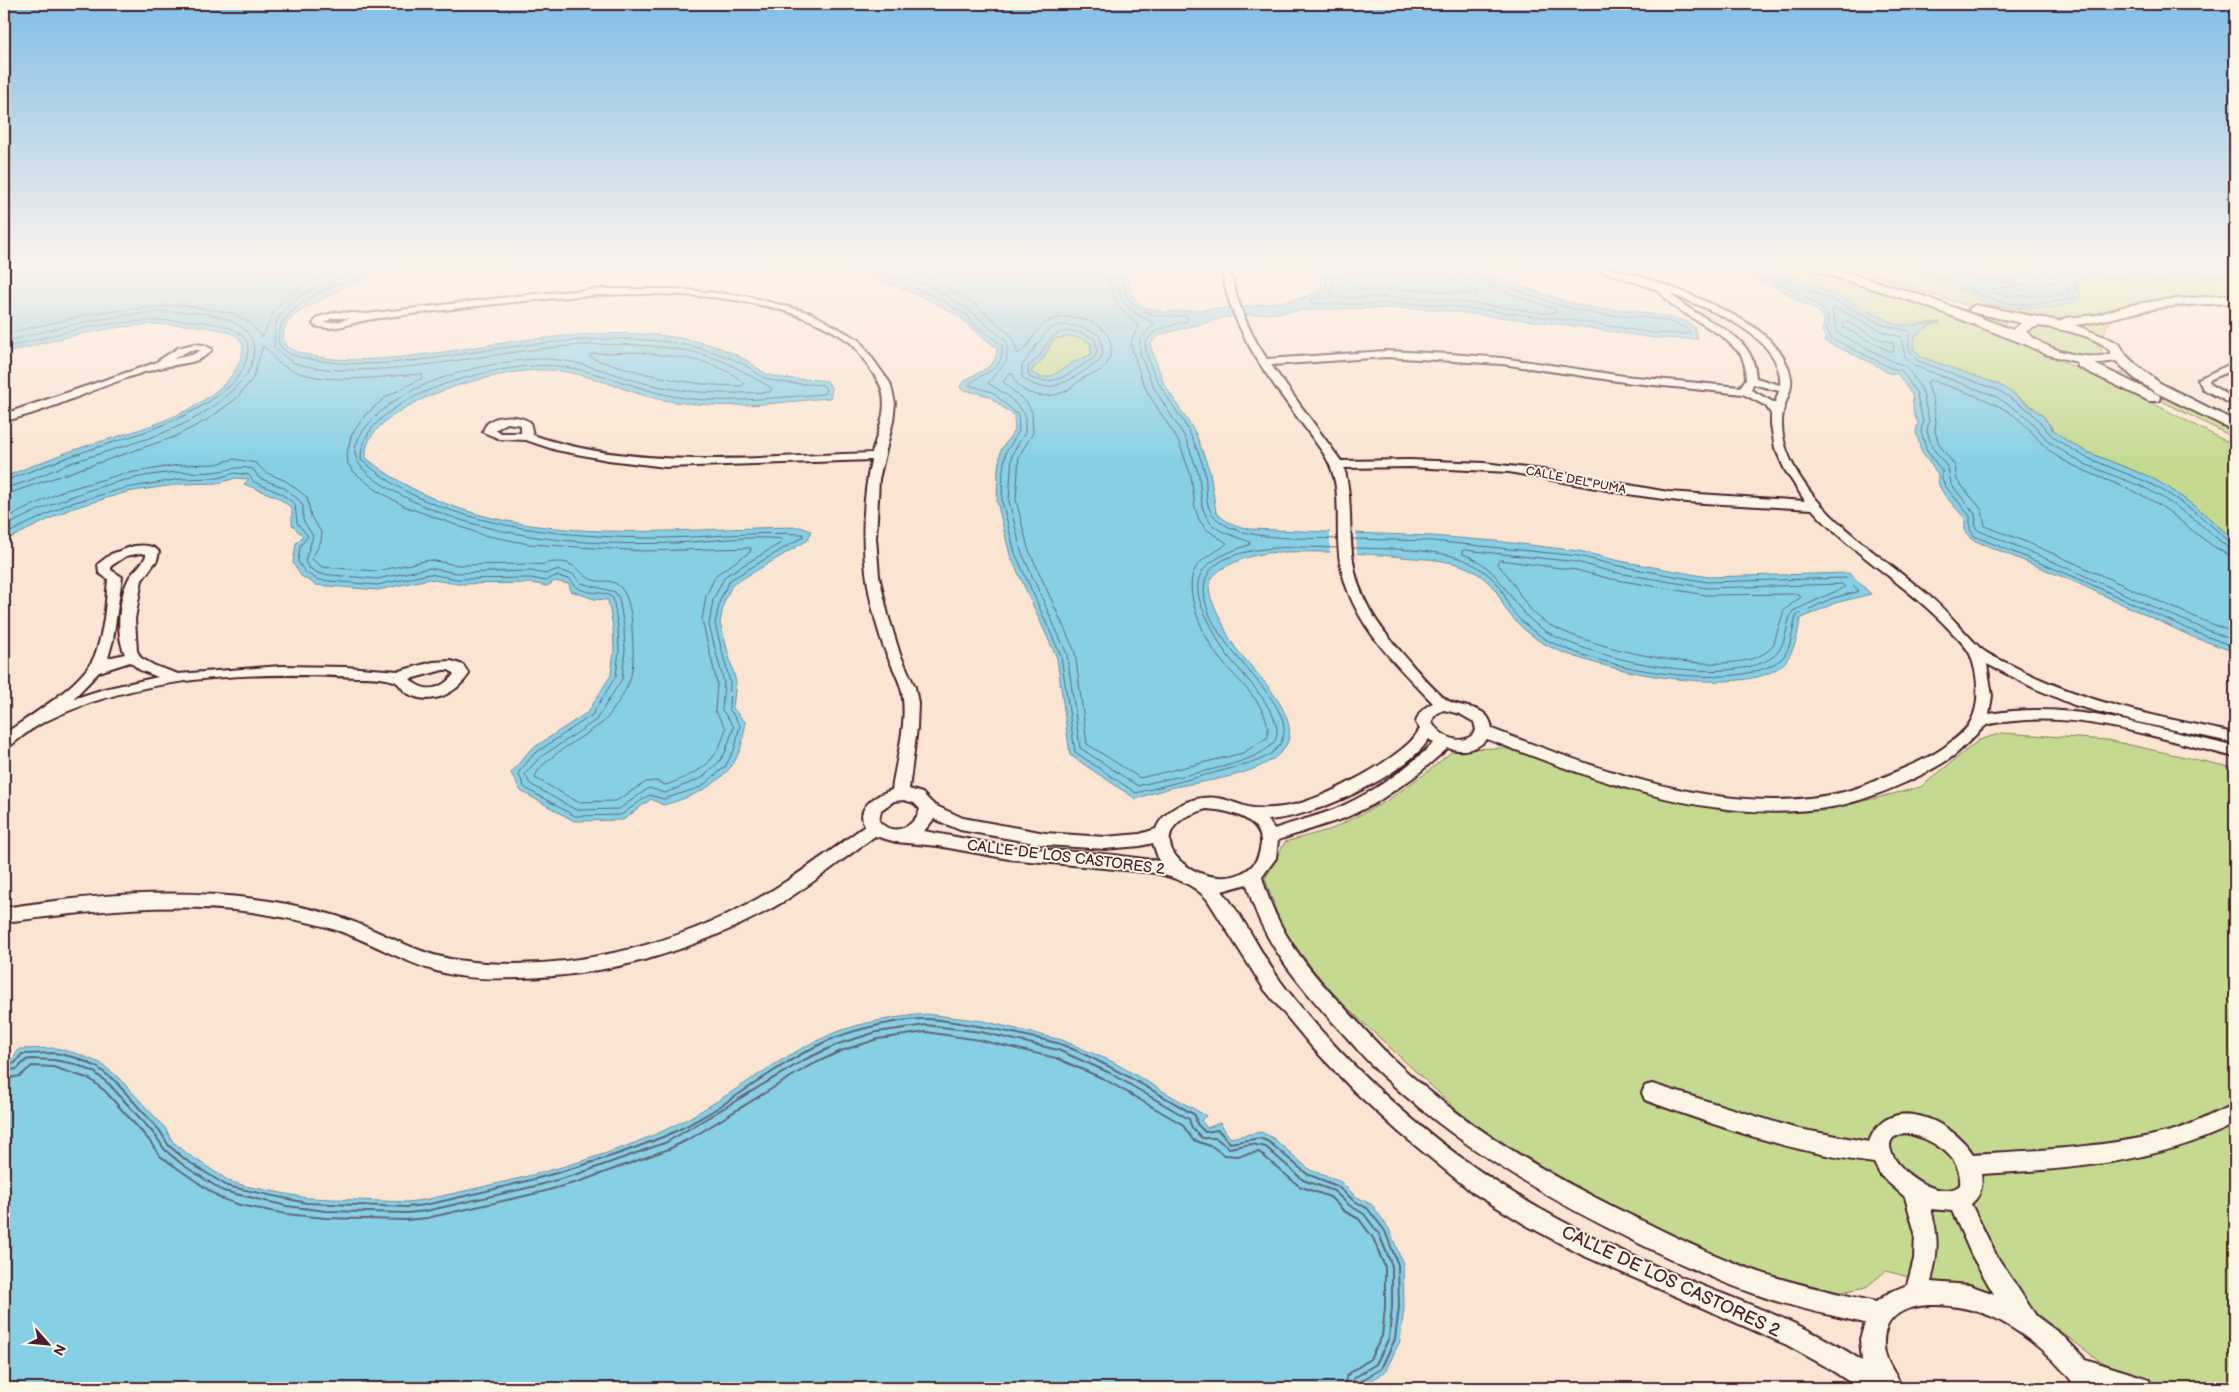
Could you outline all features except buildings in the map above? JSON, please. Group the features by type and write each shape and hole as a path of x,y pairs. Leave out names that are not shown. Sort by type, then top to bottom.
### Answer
{"street":[{"path":"840,331 855,341 877,367 885,383 890,400 889,420 877,456 869,518 869,548 881,619 909,693 910,718 900,794"},
{"path":"1246,331 1264,362 1336,465 1344,498 1346,561 1359,604 1373,628 1394,654 1444,705"},
{"path":"1718,331 1731,339 1748,358 1751,366 1751,380"},
{"path":"1751,331 1774,352 1786,378 1785,389 1777,414"},
{"path":"2003,331 2067,357 2123,383 2235,439"},
{"path":"2020,331 2034,343"},
{"path":"2075,331 2091,335 2117,352 2138,375 2160,389 2235,427"},
{"path":"2116,331 2117,352"},
{"path":"1731,339 1759,337"},
{"path":"2067,357 2106,362 2117,352"},
{"path":"1264,362 1351,355 1451,356 1502,361 1634,380 1744,391 1774,408 1777,414 1782,451 1797,480 1815,505 1863,550 1925,596 1976,652 2043,687 2078,700 2113,711 2235,738"},
{"path":"4,418 159,365"},
{"path":"2235,365 2203,379 2204,383 2214,392 2235,403"},
{"path":"1751,380 1785,389"},
{"path":"1744,391 1746,384 1751,380"},
{"path":"1764,401 1781,400"},
{"path":"527,436 556,447 590,454 666,462 877,456"},
{"name":"CALLE DEL PUMA","path":"1336,465 1424,463 1500,467 1666,496 1727,502 1815,505"},
{"path":"141,571 124,577 115,577 106,573 104,569 105,564 120,554 140,549 153,552 150,562 135,580 129,611 128,637 133,657 140,664 152,670 179,677"},
{"path":"4,742 66,696 94,669 104,650 115,577"},
{"path":"1976,652 1982,674 1983,690 1980,721"},
{"path":"94,669 133,657"},
{"path":"34,720 60,708 108,691 154,680 277,671 399,676"},
{"path":"2043,687 2050,697 2051,703 2048,712"},
{"path":"1444,705 1461,707 1476,715 1481,721 1483,732 1479,738 1473,742 1454,744 1444,742 1427,730 1424,723 1428,711 1444,705"},
{"path":"1483,732 1626,782 1714,802 1750,806 1790,805 1847,798 1934,762 1954,748 1980,721 2004,715 2048,712 2103,720 2235,752"},
{"path":"1251,814 1280,813 1300,809 1329,797 1368,778 1406,754 1416,745 1427,730"},
{"path":"1269,836 1340,813 1373,796 1423,763 1444,742"},
{"path":"900,794 908,794 921,799 928,809 925,822 920,827 913,832 896,836 879,832 874,828 870,816 872,810 883,799 900,794"},
{"path":"1205,803 1222,803 1237,807 1251,814 1262,824 1269,836 1270,850 1264,864 1253,875 1229,883 1203,883 1178,872 1167,861 1161,848 1161,834 1166,823 1176,813 1190,806 1205,803"},
{"name":"CALLE DE LOS CASTORES 2","path":"928,809 960,824 1045,839 1105,843 1140,840 1161,834"},
{"path":"4,915 110,902 176,899 230,902 286,911 334,922 372,937 404,953 442,965 495,970 577,967 620,960 674,945 720,926 775,898 874,828"},
{"name":"CALLE DE LOS CASTORES 2","path":"896,836 916,836 1009,853 1078,860 1140,863 1178,872"},
{"name":"CALLE DE LOS CASTORES 2","path":"1253,875 1264,916 1295,966 1391,1071 1450,1119 1570,1197 1705,1263 1745,1279 1798,1296 1880,1315"},
{"name":"CALLE DE LOS CASTORES 2","path":"1203,883 1223,904 1243,941 1278,992 1323,1046 1359,1084 1456,1166 1508,1201 1568,1236 1676,1286 1774,1327 1834,1357 1881,1388"},
{"path":"1652,1094 1814,1144 1847,1151 1881,1154"},
{"path":"1968,1164 2106,1153 2173,1140 2222,1122 2235,1114"},
{"path":"1910,1124 1932,1130 1947,1139 1968,1164 1972,1176 1971,1186 1966,1195 1958,1200 1945,1202 1930,1200 1915,1193 1893,1175 1881,1154 1880,1142 1883,1133 1891,1126 1910,1124"},
{"path":"1915,1193 1926,1234 1925,1259 1916,1294"},
{"path":"1958,1200 1974,1238 1997,1280 2028,1325"},
{"path":"1890,1388 1881,1375 1872,1354 1872,1336 1880,1315 1896,1301 1916,1294 1943,1294 1970,1298 2002,1311 2028,1325 2060,1349 2086,1379 2140,1388"}],"green space":[{"path":"1922,331 1992,331 2133,393 2235,446 2235,541 2201,511 2169,488 2150,477 2087,452 2067,441 2056,433 2043,416 2033,407 2000,385 1921,357 1913,348 1915,336"},
{"path":"2029,331 2073,332 2091,340 2103,353 2086,355 2062,350 2039,340"},
{"path":"2091,331 2106,331 2103,335"},
{"path":"1070,336 1081,338 1091,343 1091,355 1072,363 1058,373 1048,377 1037,376 1032,373 1032,369 1043,359 1053,339"},
{"path":"2127,373 2159,394 2235,433 2235,438 2110,375"},
{"path":"2002,733 2107,740 2235,768 2235,1388 2176,1388 2124,1373 2097,1359 2032,1310 1886,1271 1866,1287 1838,1293 1740,1268 1641,1223 1482,1133 1329,991 1282,928 1265,879 1285,842 1332,829 1385,802 1426,773 1455,749 1504,748 1625,787 1731,812 1823,811 1921,787 1979,740"}],"water":[{"path":"4,331 99,331 56,340 4,354"},
{"path":"224,331 284,331 283,336 285,345 306,355 334,359 367,360 568,336 612,333 656,335 718,347 743,358 764,373 774,376 827,381 832,389 830,398 757,404 713,405 654,398 573,373 560,371 528,371 503,374 448,389 398,412 379,427 367,446 366,458 413,489 465,510 519,523 574,530 631,531 800,527 811,531 808,540 732,585 724,602 720,623 736,682 733,708 746,723 740,750 735,761 727,771 719,779 698,793 663,805 651,799 623,820 574,821 521,791 511,773 530,750 588,712 611,675 614,650 613,627 608,600 594,599 571,591 569,584 555,581 547,586 531,583 456,584 429,579 378,590 316,585 301,576 293,563 296,543 303,536 292,525 292,508 277,497 244,484 249,479 235,478 219,483 181,484 127,492 70,509 4,541 4,477 67,452 142,429 177,415 209,397 223,385 237,368 243,352 240,339"},
{"path":"976,331 1174,331 1156,337 1150,345 1164,384 1196,434 1210,472 1216,512 1227,521 1249,529 1432,536 1495,541 1579,551 1615,560 1708,577 1849,573 1871,594 1835,603 1800,619 1796,642 1785,662 1766,674 1737,680 1702,681 1663,677 1625,670 1559,651 1526,631 1506,610 1495,590 1483,577 1468,568 1455,564 1425,559 1328,552 1276,552 1248,557 1229,565 1213,576 1210,582 1210,596 1233,644 1274,694 1282,708 1288,722 1289,735 1285,747 1276,757 1248,771 1215,780 1170,788 1136,799 1070,755 1057,658 1010,555 997,501 998,468 1001,450 1015,429 1014,416 989,396 961,389 960,386 989,367 996,356 997,348","holes":["1070,336 1081,338 1091,343 1091,355 1072,363 1058,373 1048,377 1037,376 1032,373 1032,369 1043,359 1053,339"]},
{"path":"1608,331 1695,331 1698,339 1654,338"},
{"path":"1922,331 1915,336 1913,348 1921,357 2000,385 2043,416 2052,429 2067,441 2087,452 2150,477 2201,511 2235,541 2235,652 2193,637 2075,582 1971,539 1965,530 1965,519 1943,492 1938,480 1938,474 1922,453 1916,432 1918,422 1914,415 1912,395 1898,374 1888,373 1876,365 1824,341 1826,337 1822,332"},
{"path":"926,1014 983,1021 1062,1040 1113,1062 1206,1116 1201,1120 1207,1128 1220,1123 1230,1138 1261,1132 1273,1138 1310,1170 1341,1182 1355,1196 1372,1205 1389,1229 1403,1264 1404,1308 1400,1341 1385,1372 1359,1388 4,1388 4,1060 13,1059 19,1049 56,1048 100,1063 118,1077 165,1128 173,1142 189,1155 229,1181 307,1198 407,1202 424,1200 545,1172 605,1154 663,1131 685,1120 790,1055 834,1033 879,1020"}],"pier":[{"path":"1330,531 1356,532 1357,556 1330,555"}]}
